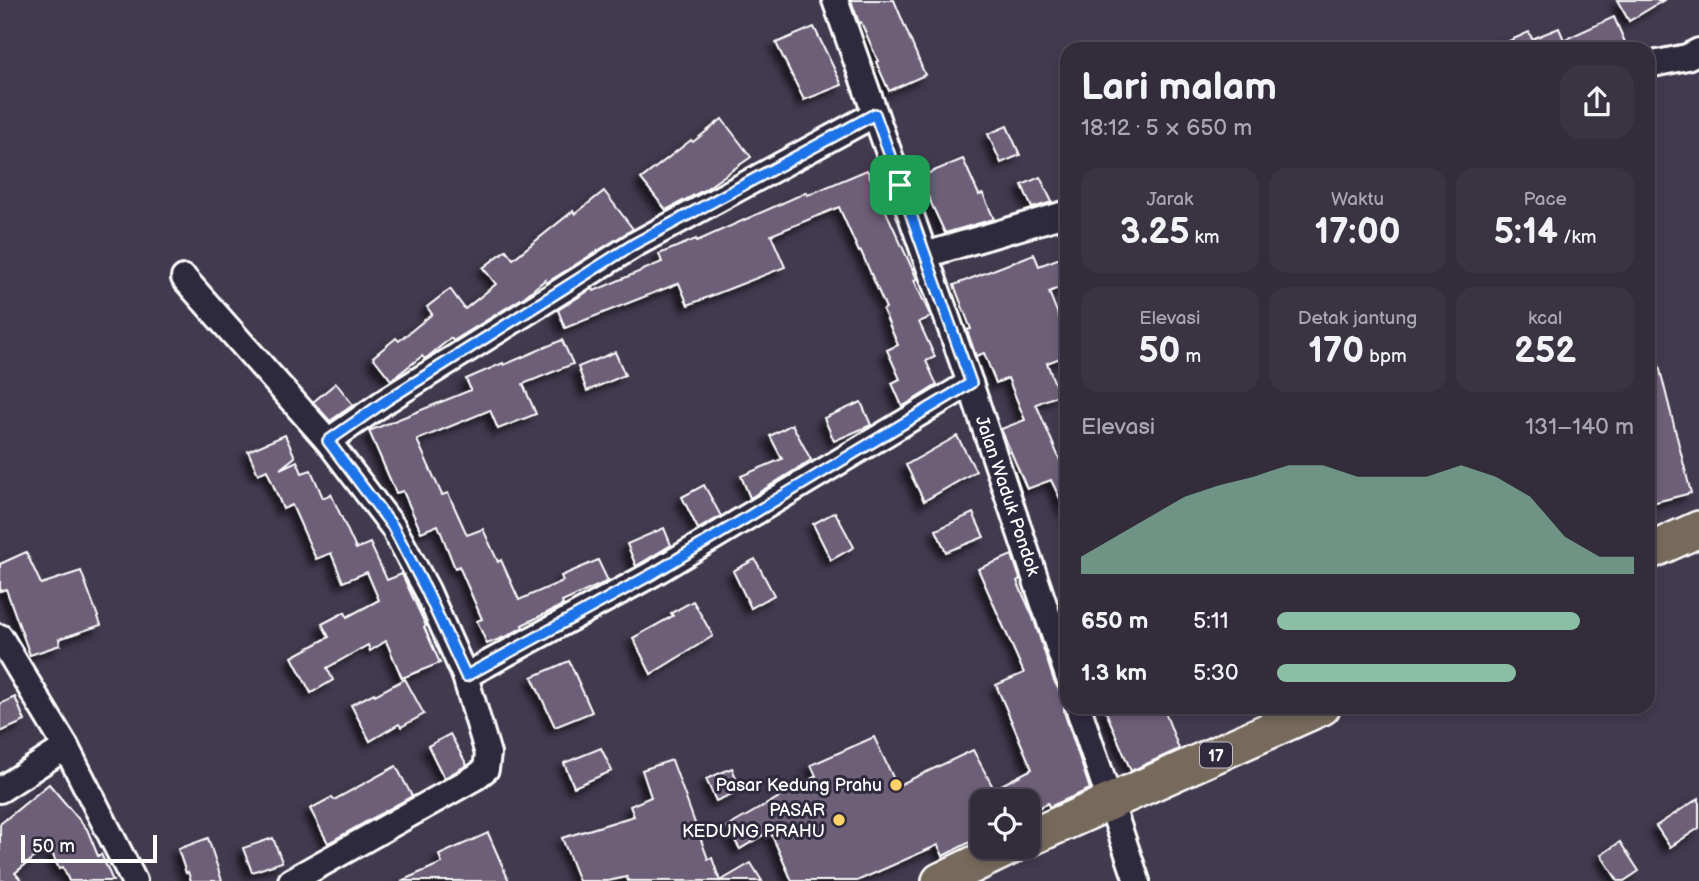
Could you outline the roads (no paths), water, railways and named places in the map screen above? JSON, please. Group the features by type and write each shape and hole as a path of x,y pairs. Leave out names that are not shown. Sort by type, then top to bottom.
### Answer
{"highway":[{"path":"1655,549 1699,529"},
{"name":"17","path":"1040,833 1307,714"},
{"path":"940,881 985,859"}],"street":[{"name":"Jalan Waduk Pondok","path":"835,0 971,383 1060,652"},
{"path":"1655,64 1686,57 1699,51"},
{"path":"328,441 387,400 634,244 875,114"},
{"path":"925,255 1060,215"},
{"path":"184,278 328,441 393,527 466,676 488,754 485,769 464,784 291,881"},
{"path":"466,676 654,573 971,383"},
{"path":"0,637 66,747 134,881"},
{"path":"1080,714 1137,881"},
{"path":"0,790 66,747"}],"place":[{"name":"Pasar Kedung Prahu","path":"896,785"},
{"name":"PASAR KEDUNG PRAHU","path":"839,820"}]}
